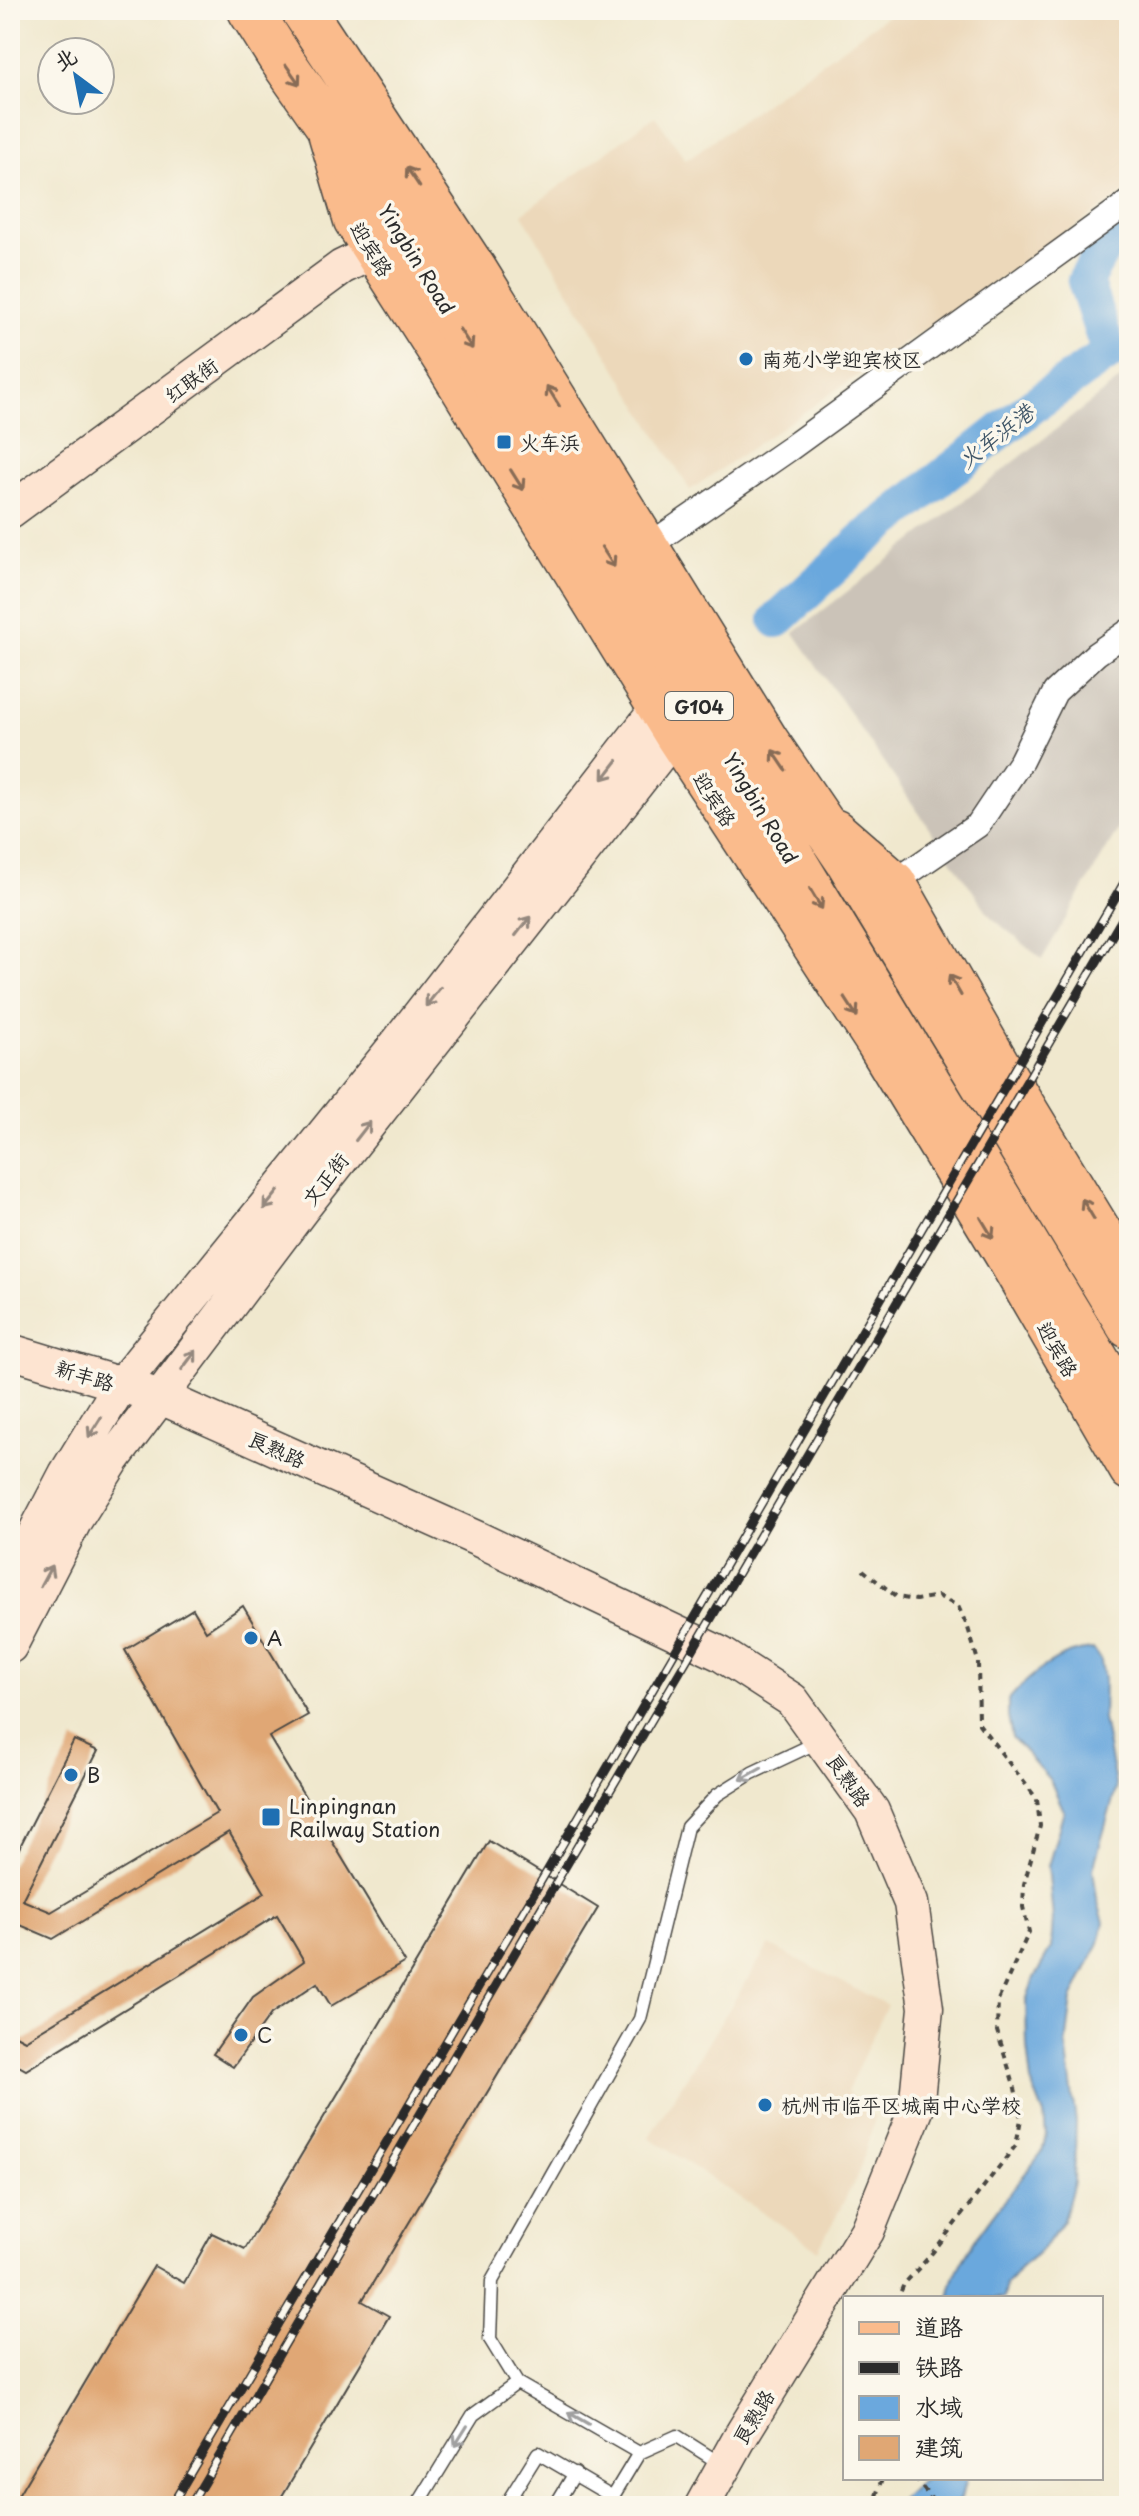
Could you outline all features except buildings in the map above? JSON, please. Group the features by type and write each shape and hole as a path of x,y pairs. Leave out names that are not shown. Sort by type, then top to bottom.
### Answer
{"highway":[{"name":"Yingbin Road","path":"250,10 375,193 630,590 1129,1413"},
{"name":"Yingbin Road","path":"303,10 474,269 767,742 848,861 1129,1326"}],"main road":[{"name":"迎宾路","path":"323,118 353,221 666,722 875,1043 1005,1257 1129,1471"},
{"name":"红联街","path":"10,511 342,267 373,252"},
{"name":"文正街","path":"10,1581 66,1474 120,1386 397,1044 666,722"},
{"name":"文正街","path":"10,1646 75,1520 114,1458 666,722"},
{"path":"813,809 896,881 1000,1063 1129,1275"},
{"name":"新丰路","path":"10,1351 161,1397"},
{"name":"良熟路","path":"161,1397 478,1539 721,1654 792,1700 872,1811 911,1903 926,2008 916,2110 867,2231 702,2506"}],"street":[{"path":"647,547 789,449 1129,202"},
{"path":"896,881 978,825 1021,761 1055,692 1096,654 1129,631"}],"lane":[{"path":"639,2453 517,2383 490,2339 492,2281 640,2019 687,1827 717,1795 752,1773 821,1741"},
{"path":"417,2506 473,2415 517,2383"},
{"path":"505,2506 538,2453 575,2473 610,2501 639,2453 677,2436 724,2466"},
{"path":"555,2506 575,2473"}],"path":[{"path":"863,1570 897,1597 916,1600 938,1596 958,1606 978,1661 979,1724 1037,1799 1040,1826 1024,1884 1023,1907 1029,1932 998,2000 997,2031 1021,2119 1016,2145 929,2257 904,2284 899,2296"},
{"path":"870,2506 882,2480"},
{"path":"917,2480 937,2506"}],"shaded area":[{"name":"南苑小学迎宾校区","path":"895,10 1129,10 1129,190 690,490 522,214 655,116 686,160"},
{"path":"1122,378 1129,391 1129,811 1042,959 991,917 794,633"},
{"name":"杭州市临平区城南中心学校","path":"769,1945 887,2005 847,2092 875,2118 858,2175 818,2250 649,2137"}],"water":[{"path":"1093,1649 1101,1661 1103,1719 1116,1789 1093,1869 1104,1922 1099,1943 1072,1999 1066,2045 1076,2122 1074,2183 1063,2220 1044,2247 1006,2285 1003,2296 950,2296 960,2265 1002,2203 1042,2152 1046,2135 1044,2115 1031,2082 1026,2001 1034,1978 1051,1948 1053,1918 1048,1866 1064,1811 1050,1780 1012,1737 1008,1700 1046,1666 1080,1651"},
{"path":"923,2480 966,2480 961,2498 955,2506 896,2506"}],"waterway":[{"name":"火车浜港","path":"777,620 866,537 1035,404 1109,353 1085,281 1107,242 1129,230"}],"railway":[{"path":"171,2506 547,1871 1129,874"},
{"path":"190,2506 1129,907"}],"place":[{"name":"南苑小学迎宾校区","path":"746,359"},
{"name":"火车浜","path":"504,442"},
{"name":"A","path":"251,1638"},
{"name":"B","path":"71,1775"},
{"name":"Linpingnan Railway Station","path":"271,1817"},
{"name":"C","path":"241,2035"},
{"name":"杭州市临平区城南中心学校","path":"765,2105"}]}
